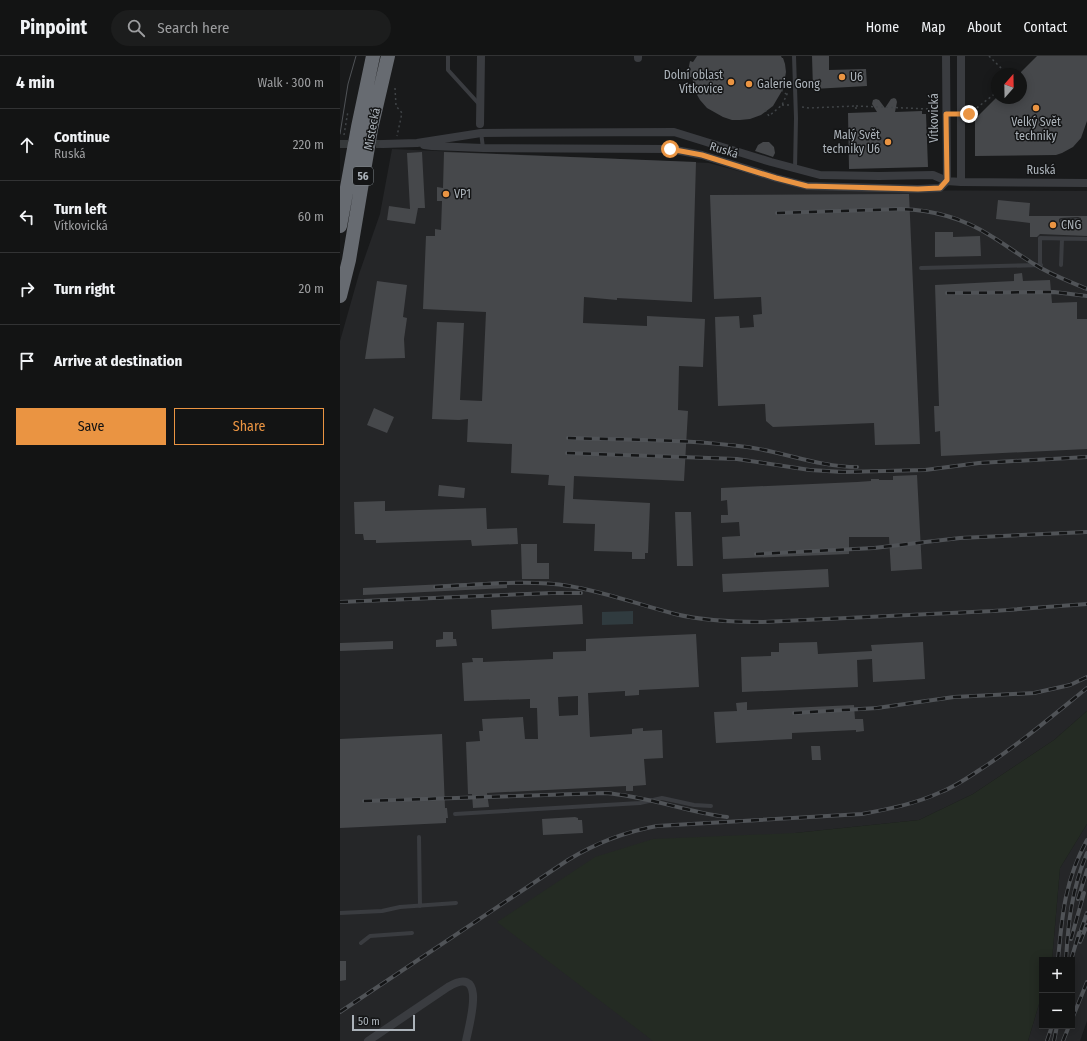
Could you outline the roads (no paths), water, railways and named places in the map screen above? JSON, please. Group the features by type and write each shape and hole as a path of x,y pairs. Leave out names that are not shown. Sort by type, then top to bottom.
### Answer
{"highway":[{"name":"Místecká","path":"340,226 373,56"},
{"name":"Místecká","path":"340,296 349,260 371,129 388,56"}],"street":[{"path":"480,124 482,56"},
{"name":"Vítkovická","path":"946,56 947,180"},
{"path":"961,56 961,182"},
{"name":"Ruská","path":"383,144 417,143 481,133 674,132 795,169 820,175 933,175 947,180 961,182 1087,183"},
{"name":"Ruská","path":"417,143 432,146 483,148 670,149 702,155 807,186 918,189 940,188 947,180"},
{"path":"368,1041 448,987 461,981 465,982 471,988 473,998 473,1010 466,1041"}],"lane":[{"path":"448,56 448,70 481,105"},
{"path":"794,56 796,84 795,169"},
{"path":"480,124 483,148"},
{"path":"1062,221 1078,220"},
{"path":"921,268 1040,265 1040,238 1087,239"},
{"path":"1061,265 1062,239"},
{"path":"455,814 640,803 662,798 694,805 711,806"},
{"path":"419,837 420,906"},
{"path":"340,913 382,911 400,907 456,903"},
{"path":"361,943 370,936 412,933"}],"tunnel":[{"path":"340,144 383,144"}],"tram line":[{"path":"340,134 348,84 356,56"}],"railway":[{"path":"777,213 901,209 937,213 970,224 1040,268 1087,289"},
{"path":"947,293 1054,292 1087,296"},
{"path":"568,438 680,441 725,444 761,449 829,465 857,467"},
{"path":"567,453 737,459 810,470 843,472 925,470 979,463 1087,457"},
{"path":"756,554 874,548 960,538 1087,532"},
{"path":"435,587 503,583 553,584 596,592 675,614 708,620 741,622 993,611 1087,604"},
{"path":"340,602 581,593"},
{"path":"794,713 877,708 954,697 1034,693 1070,685 1087,677"},
{"path":"340,1012 568,860 600,843 633,831 657,826 862,814 912,803 946,790 969,777 1034,731 1087,688"},
{"path":"364,801 605,793 636,797 697,812 727,817"},
{"path":"1058,957 1063,913 1069,884 1087,840"},
{"path":"1066,957 1074,892 1087,853"},
{"path":"1078,899 1087,870"},
{"path":"1071,939 1084,893"},
{"path":"1081,930 1087,913"},
{"path":"1080,942 1087,925"},
{"path":"1072,957 1079,933"},
{"path":"1075,1012 1087,982"},
{"path":"1047,1041 1051,1029"},
{"path":"1054,1041 1056,1029"},
{"path":"1063,1041 1068,1029"}],"place":[{"name":"U6","path":"842,77"},
{"name":"Dolní oblast Vítkovice","path":"731,82"},
{"name":"Galerie Gong","path":"749,84"},
{"name":"Velký Svět techniky","path":"1036,108"},
{"name":"Malý Svět techniky U6","path":"888,142"},
{"name":"VP1","path":"446,194"},
{"name":"CNG","path":"1053,225"}]}
